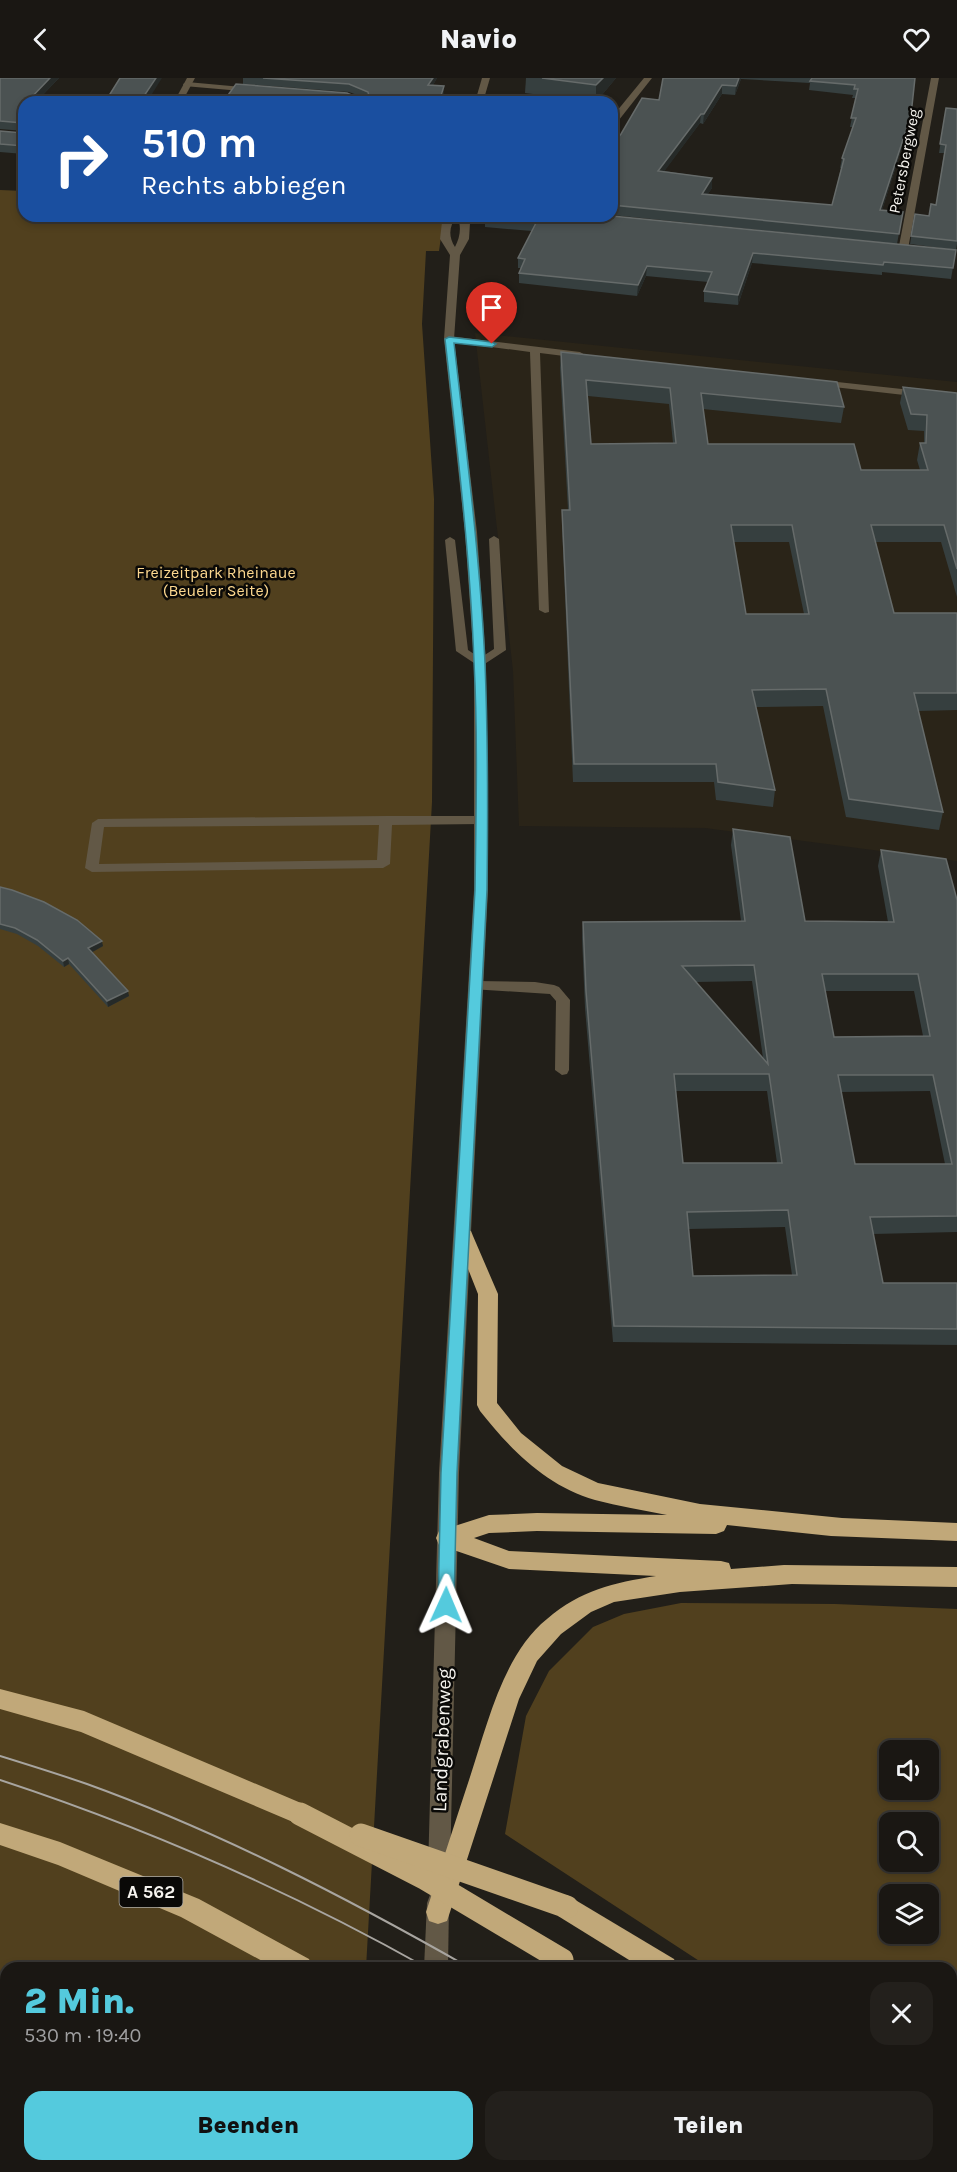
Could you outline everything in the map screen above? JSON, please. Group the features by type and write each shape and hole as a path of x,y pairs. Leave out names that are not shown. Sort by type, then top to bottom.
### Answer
{"highway":[{"path":"464,1236 488,1294 487,1405 514,1438 555,1472 595,1491 700,1513 841,1527"},
{"path":"447,1538 489,1524 537,1522 841,1527 957,1532"},
{"path":"447,1538 509,1560 608,1563 794,1574 957,1577"},
{"path":"438,1912 508,1698 529,1654 553,1627 583,1605 612,1593 680,1582 794,1574"},
{"path":"0,1699 84,1722 300,1814 567,1907 655,1962"},
{"path":"300,1814 426,1880 566,1962"},
{"name":"A 562","path":"0,1834 60,1854 190,1908 288,1962"}],"street":[{"path":"481,96 486,78"},
{"path":"618,116 648,78"},
{"name":"Petersbergweg","path":"880,247 909,250 935,78"},
{"path":"181,96 189,81"},
{"name":"Landgrabenweg","path":"447,222 445,239 455,255"},
{"name":"Landgrabenweg","path":"436,1962 447,1538 481,890 480,663 471,532 449,339 455,255 464,239 465,222"}],"lane":[{"path":"189,81 235,88 255,94"},
{"path":"449,339 586,355"},
{"path":"535,350 545,610"},
{"path":"805,381 957,398"},
{"path":"450,540 462,651 480,663 500,650 494,539"},
{"path":"386,820 383,864 92,868 98,823 386,820 482,820"},
{"path":"476,986 535,987 554,990 563,1000 562,1070"}],"shaded area":[{"path":"475,333 957,382 957,861 705,828 519,826 513,671"}],"green space":[{"name":"Freizeitpark Rheinaue (Beueler Seite)","path":"0,190 18,191 18,222 443,222 439,251 426,251 422,324 434,499 432,802 366,1962 0,1962"},
{"path":"681,1603 835,1604 957,1609 957,1962 701,1962 505,1834 526,1716 549,1671 593,1627 624,1614"}],"building":[{"path":"0,78 50,78 33,96 18,96 18,123 0,121"},
{"path":"120,78 156,78 144,96 109,96"},
{"path":"263,78 433,78 428,85 444,86 441,96 369,96 368,92 349,84"},
{"path":"542,78 603,78 596,85"},
{"path":"663,78 739,78 736,86 722,85 704,114 701,114 658,171 712,178 702,194 832,205 844,159 842,158 856,118 851,118 858,89 854,89 855,85 810,81 812,78 915,78 911,115 880,210 903,212 899,234 618,206 618,138 642,98 659,100"},
{"path":"236,84 347,93 354,96 227,96"},
{"path":"946,108 957,109 957,241 911,236 915,214 929,216 931,204 936,205 946,145 940,144"},
{"path":"0,131 18,133 18,146 0,144"},
{"path":"618,217 956,250 953,268 884,262 883,265 753,253 738,295 704,291 712,272 647,266 638,285 519,273 525,259 518,258 536,222 618,222"},
{"path":"561,352 837,382 844,407 701,393 708,444 854,444 861,470 928,470 920,443 926,443 927,415 911,414 903,387 957,393 957,569 944,525 871,525 894,613 957,613 957,693 914,693 943,812 849,799 826,689 752,690 775,790 718,782 716,764 574,764 562,510 570,510","holes":["586,380 670,388 676,443 591,444","731,525 792,525 809,614 746,614"]},
{"path":"733,829 790,837 805,921 894,922 881,850 946,859 957,900 957,1216 870,1217 883,1283 957,1283 957,1329 614,1326 586,991 583,922 745,921","holes":["754,965 768,1064 682,966","822,974 918,974 930,1036 834,1037","674,1074 769,1074 782,1163 683,1163","838,1075 933,1075 952,1164 855,1164","788,1210 797,1275 693,1276 687,1212"]},
{"path":"0,887 44,902 77,920 102,941 88,948 128,991 107,1001 68,958 63,961 37,940 15,928 0,924"}],"tram line":[{"path":"0,1756 87,1784 186,1823 330,1892 459,1962"},
{"path":"0,1780 110,1819 218,1864 323,1913 416,1962"}],"route":[{"path":"446,1605 449,1473 464,1236 481,890 482,820 480,663 471,532 449,339 492,344"}]}
